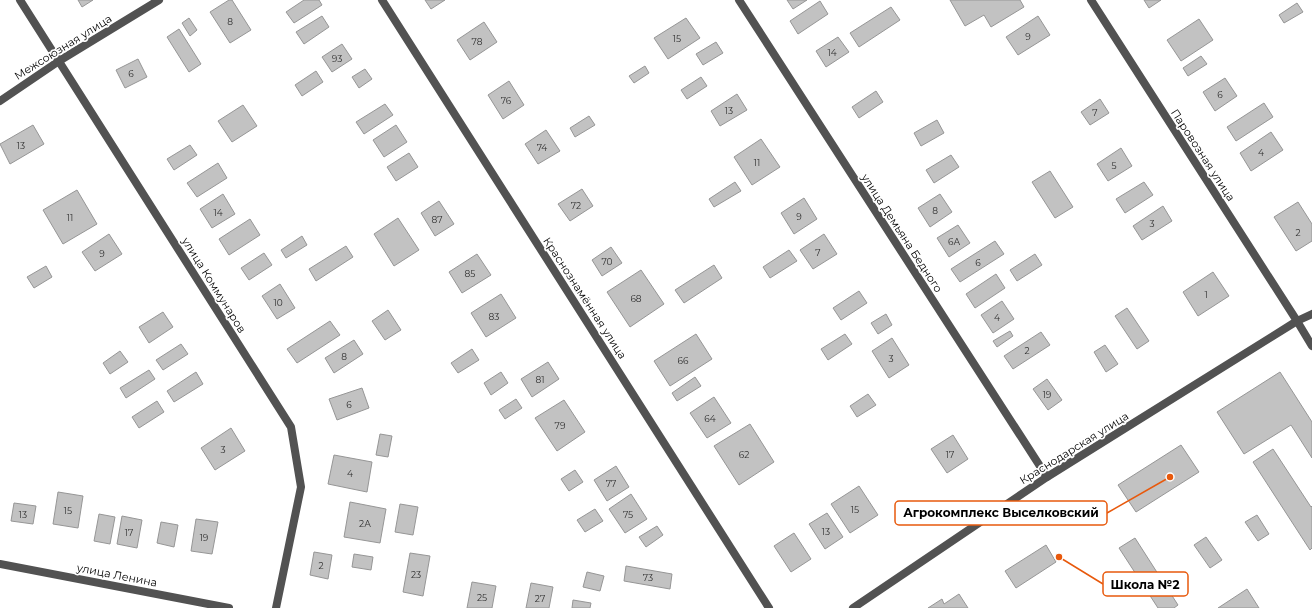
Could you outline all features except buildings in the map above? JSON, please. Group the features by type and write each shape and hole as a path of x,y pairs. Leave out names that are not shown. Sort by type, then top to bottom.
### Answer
{"street":[{"name":"улица Коммунаров","path":"20,0 291,427 301,487 276,608"},
{"name":"Межсоюзная улица","path":"0,101 59,62 159,0"},
{"name":"Краснознамённая улица","path":"382,0 769,608"},
{"name":"улица Демьяна Бедного","path":"739,0 1047,477"},
{"name":"Паровозная улица","path":"1092,0 1312,346"},
{"name":"Краснодарская улица","path":"853,608 1047,477 1297,321 1312,314"},
{"name":"улица Ленина","path":"0,564 229,608"}],"place":[{"name":"Агрокомплекс Выселковский","path":"1170,477"},
{"name":"Школа №2","path":"1059,557"}]}
